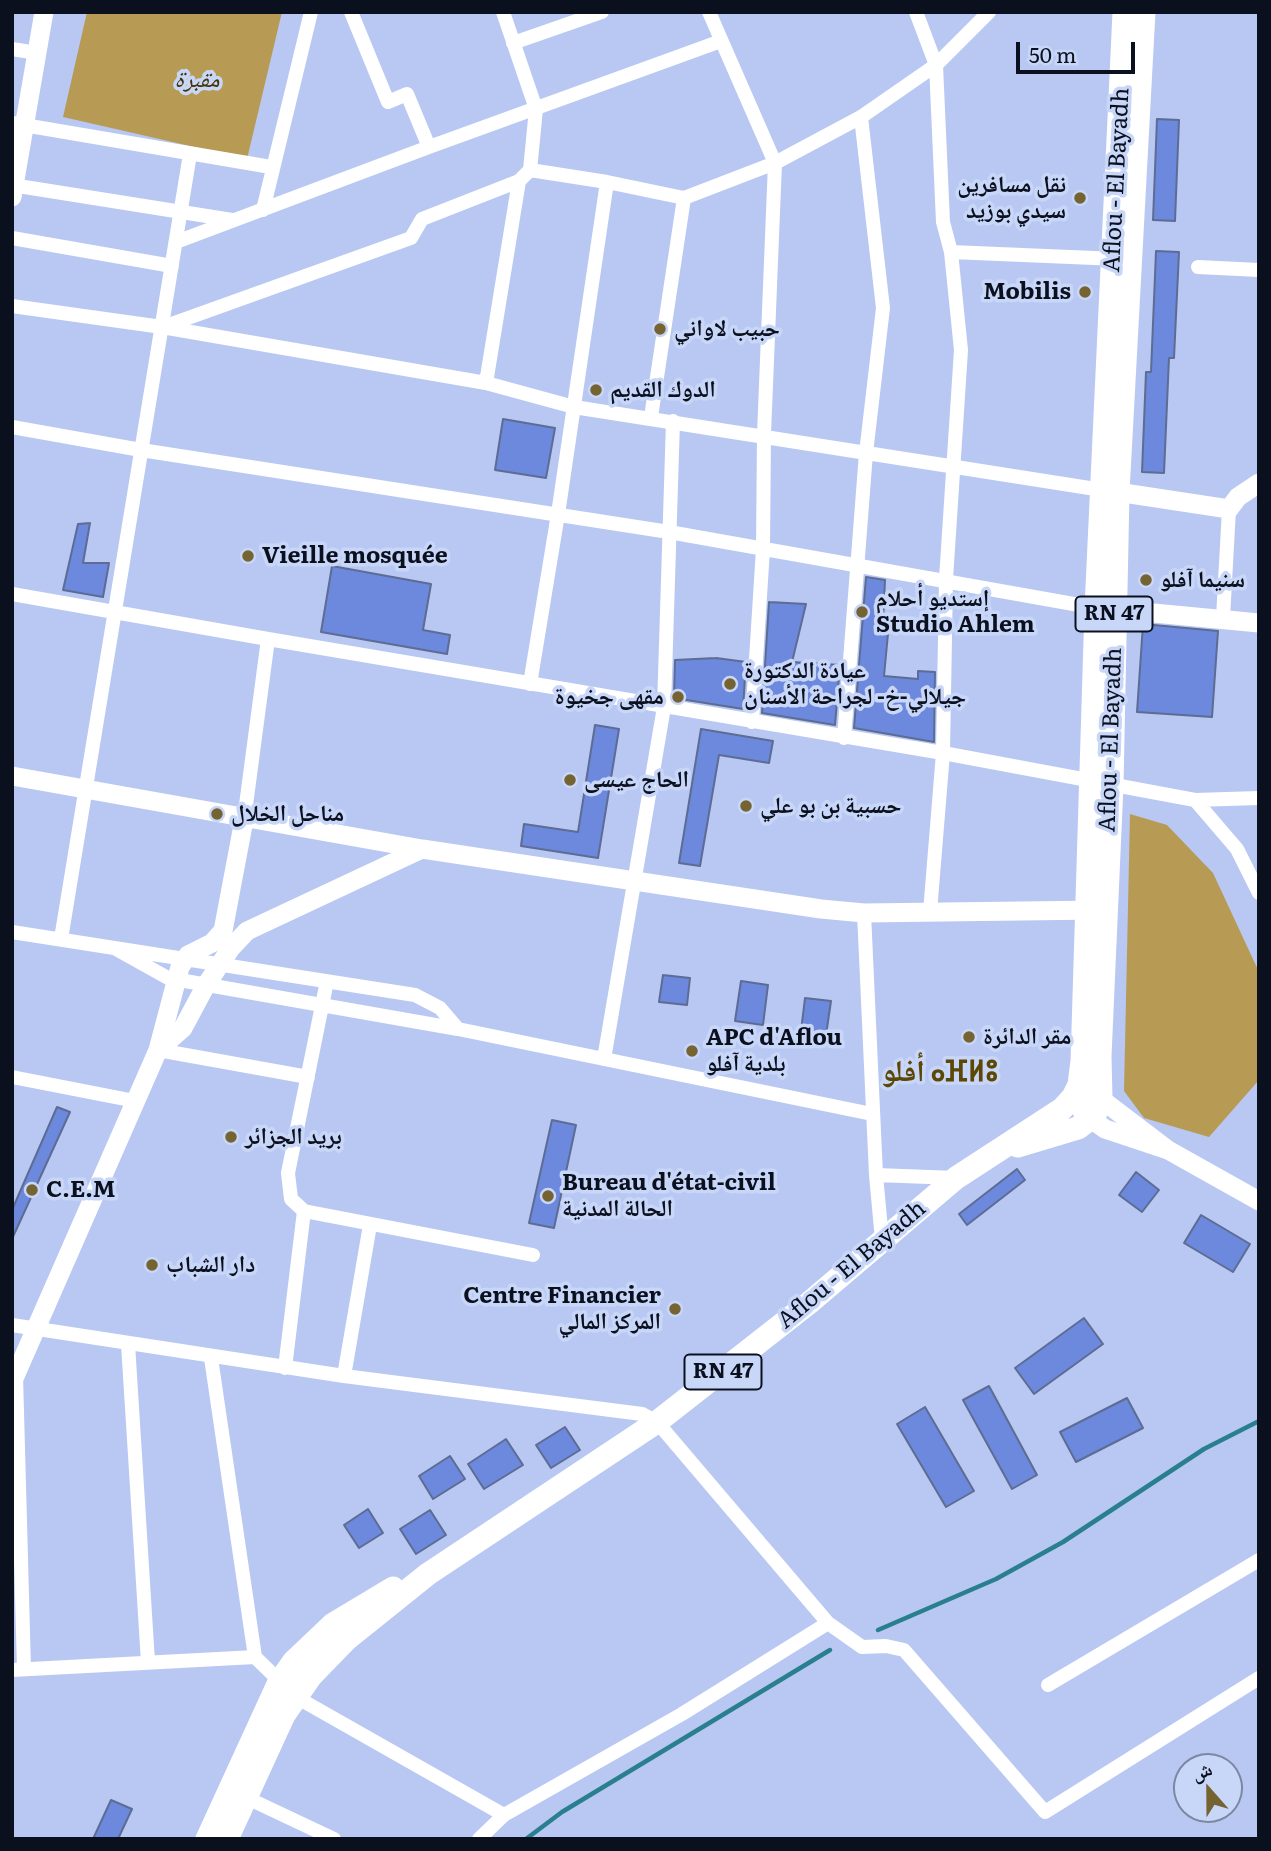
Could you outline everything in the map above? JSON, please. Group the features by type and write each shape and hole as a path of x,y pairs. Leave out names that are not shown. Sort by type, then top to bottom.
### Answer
{"main road":[{"name":"Aflou - El Bayadh","path":"1125,12 1129,128"},
{"name":"Aflou - El Bayadh","path":"207,1839 287,1689 429,1574 657,1422 745,1355 956,1178 1062,1109 1073,1097 1081,1072 1096,910 1102,782 1105,608 1129,128 1144,12"},
{"name":"Aflou - El Bayadh","path":"1002,1150 1067,1133 1096,1109 1096,910"},
{"name":"Aflou - El Bayadh","path":"227,1839 274,1733 287,1689"}],"street":[{"path":"44,12 37,53 18,124 13,189 235,220"},
{"path":"262,210 311,12"},
{"path":"351,12 388,103 407,94 429,148"},
{"path":"162,327 411,238 422,219 519,181 530,170 536,109 503,12"},
{"path":"513,43 602,12"},
{"path":"709,12 775,163 764,434 763,549 752,722"},
{"path":"916,12 936,65 943,222 951,253 961,350 946,579 943,752 930,912"},
{"path":"530,170 684,198 775,163 862,117 936,65 989,12"},
{"path":"176,242 722,41"},
{"path":"12,49 37,53"},
{"path":"844,738 866,453 883,308 862,117"},
{"path":"18,124 271,167"},
{"path":"61,939 190,153"},
{"path":"486,383 519,181"},
{"path":"530,684 607,182"},
{"path":"651,417 684,198"},
{"path":"12,238 172,265"},
{"path":"951,253 1122,259"},
{"path":"1198,267 1259,270"},
{"path":"12,306 162,327 486,383 574,407 764,434 955,469 1229,509"},
{"path":"604,1059 664,707 673,421"},
{"path":"12,427 141,450 669,532 1105,608 1259,623"},
{"path":"1223,618 1229,509 1244,491 1259,483"},
{"path":"12,594 844,738 943,752 1195,800 1259,797"},
{"path":"255,1657 18,1669 14,1379 158,1049 174,980 185,959 212,943 223,931 244,820 268,639"},
{"path":"12,776 244,820 422,849 864,913 1096,910"},
{"path":"1195,800 1237,849 1259,894"},
{"path":"366,838 370,873"},
{"path":"158,1049 183,1028 220,964 239,938 257,924 422,849"},
{"path":"864,913 872,1114 882,1240"},
{"path":"12,932 422,997 440,1009 458,1029"},
{"path":"116,949 156,974 174,980 458,1029 872,1114"},
{"path":"327,981 286,1182 291,1199 304,1211 533,1255"},
{"path":"158,1049 308,1077"},
{"path":"12,1077 135,1101"},
{"path":"1073,1097 1096,1109 1117,1135 1167,1150 1259,1201"},
{"path":"876,1175 956,1178"},
{"path":"285,1368 304,1211"},
{"path":"344,1376 370,1225"},
{"path":"12,1325 285,1368 624,1410 657,1422 828,1623 862,1647 886,1646 904,1650 1045,1812 1259,1678"},
{"path":"128,1344 148,1662"},
{"path":"211,1357 255,1657 287,1689 503,1815"},
{"path":"1048,1685 1259,1560"},
{"path":"479,1839 503,1815 682,1714 828,1623"},
{"path":"245,1797 334,1839"}],"green space":[{"name":"مقبرة","path":"87,12 282,12 247,159 63,117"},
{"path":"1130,814 1167,825 1213,873 1259,972 1259,1080 1209,1137 1144,1118 1124,1091"}],"building":[{"path":"1157,119 1179,120 1175,221 1153,220"},
{"path":"1156,251 1179,252 1174,358 1169,358 1164,473 1142,472 1146,372 1151,372"},
{"path":"503,419 555,428 546,478 495,470"},
{"path":"90,523 83,563 109,563 103,597 63,590 78,524"},
{"path":"332,566 431,584 423,630 450,635 447,654 321,632"},
{"path":"866,577 885,580 883,622 889,623 884,676 918,679 918,671 935,672 934,742 854,728"},
{"path":"769,602 806,604 792,662 840,665 835,725 762,713"},
{"path":"1143,624 1218,631 1212,717 1137,712"},
{"path":"716,658 746,662 743,709 674,698 675,660"},
{"path":"595,725 619,729 598,858 521,846 524,824 578,832"},
{"path":"701,729 773,741 769,763 719,755 700,866 679,863"},
{"path":"663,975 690,978 687,1005 659,1002"},
{"path":"741,981 768,985 763,1025 735,1021"},
{"path":"805,998 831,1001 825,1042 800,1039"},
{"path":"57,1107 70,1112 12,1239 12,1210"},
{"name":"Bureau d'état-civil الحالة المدنية","path":"552,1120 576,1125 554,1228 529,1223"},
{"path":"1017,1169 1025,1180 967,1225 959,1214"},
{"path":"1136,1172 1159,1190 1142,1212 1119,1195"},
{"path":"1201,1215 1250,1244 1233,1272 1184,1243"},
{"path":"1084,1318 1103,1344 1034,1394 1015,1368"},
{"path":"989,1386 1037,1475 1012,1489 963,1400"},
{"path":"1127,1398 1143,1428 1076,1462 1060,1432"},
{"path":"925,1407 974,1491 946,1507 897,1424"},
{"path":"565,1427 580,1450 551,1468 536,1445"},
{"path":"506,1439 523,1465 484,1489 468,1464"},
{"path":"450,1456 465,1479 433,1499 419,1476"},
{"path":"368,1509 383,1533 359,1548 344,1525"},
{"path":"430,1510 446,1535 416,1554 400,1529"},
{"path":"111,1800 132,1809 118,1839 93,1839"}],"waterway":[{"path":"878,1630 996,1579 1063,1542 1204,1449 1259,1421"},
{"path":"526,1839 562,1812 830,1650"}],"place":[{"name":"نقل مسافرين سيدي بوزيد","path":"1080,198"},
{"name":"Mobilis","path":"1085,292"},
{"name":"حبيب لاواني","path":"660,329"},
{"name":"الدوك القديم","path":"596,390"},
{"name":"Vieille mosquée","path":"248,556"},
{"name":"سنيما آفلو","path":"1146,580"},
{"name":"إستديو أحلام Studio Ahlem","path":"862,612"},
{"name":"عيادة الدكتورة جيلالي-خ- لجراحة الأسنان","path":"730,684"},
{"name":"مقهى جخيوة","path":"678,697"},
{"name":"الحاج عيسى","path":"570,780"},
{"name":"حسبية بن بو علي","path":"746,806"},
{"name":"مناحل الخلال","path":"217,814"},
{"name":"مقر الدائرة","path":"969,1037"},
{"name":"APC d'Aflou بلدية آفلو","path":"692,1051"},
{"name":"بريد الجزائر","path":"231,1137"},
{"name":"C.E.M","path":"32,1190"},
{"name":"Bureau d'état-civil الحالة المدنية","path":"548,1196"},
{"name":"دار الشباب","path":"152,1265"},
{"name":"Centre Financier المركز المالي","path":"675,1309"}],"district":[{"name":"أفلو ⴰⴼⵍⵓ","path":"940,1072"}]}
